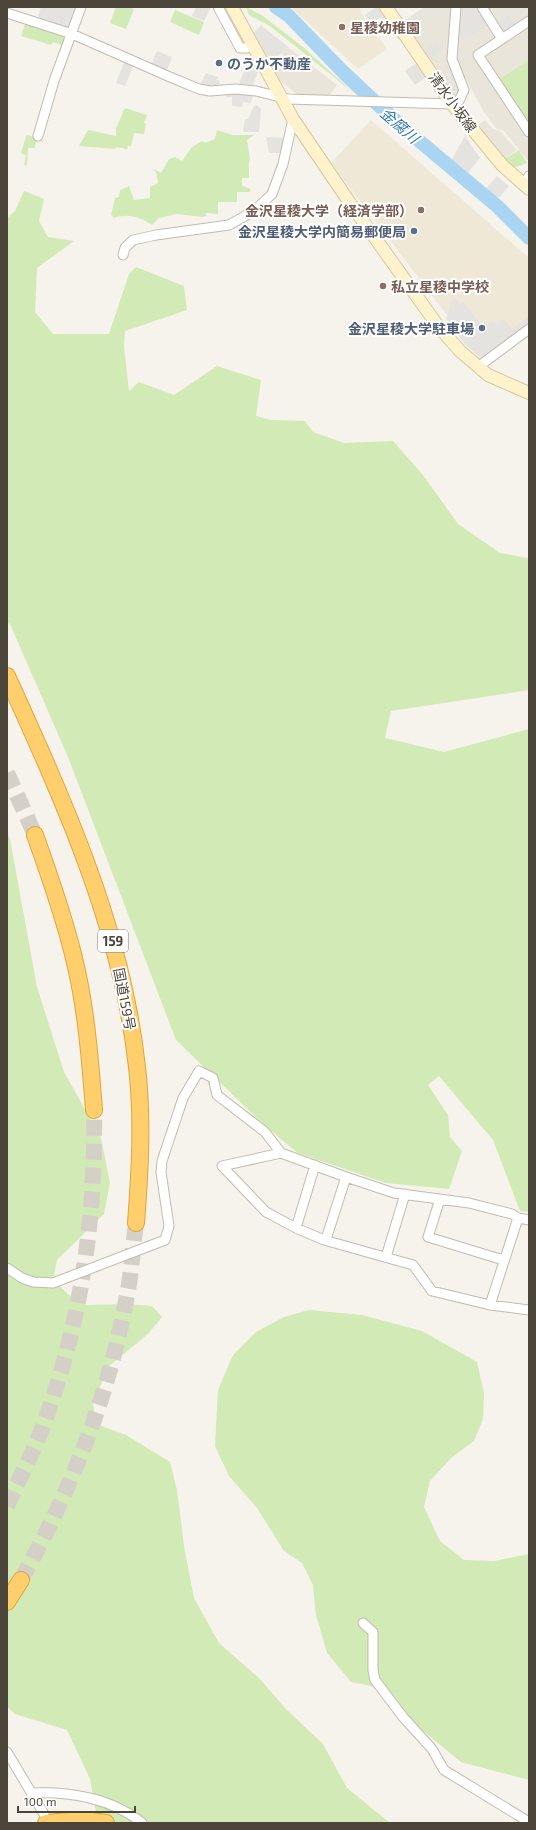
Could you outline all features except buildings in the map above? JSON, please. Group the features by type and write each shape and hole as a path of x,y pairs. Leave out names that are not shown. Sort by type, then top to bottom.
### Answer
{"highway":[{"name":"国道159号","path":"7,676 58,789 89,867 110,931 122,980 137,1066 140,1102 140,1152 136,1224"},
{"path":"36,835 73,954 87,1036 94,1110"},
{"path":"7,1602 21,1580"},
{"path":"45,1818 66,1822 106,1823"}],"street":[{"path":"38,136 54,81 81,7"},
{"path":"218,7 240,48 247,48 252,45"},
{"name":"清水小坂線","path":"386,7 452,104 502,165 527,183"},
{"path":"7,13 72,34 199,89 210,91 234,89 256,91 281,98 386,103 452,104 459,101 464,90 452,59 456,7"},
{"path":"482,7 502,39"},
{"path":"234,11 293,118 350,203 438,326 460,351 478,367 497,380 529,393"},
{"path":"529,21 478,55 529,132"},
{"path":"123,255 124,248 133,240 156,235 229,225 254,211 272,194 283,164 293,118"},
{"path":"478,367 529,329"},
{"path":"7,1268 15,1274 28,1280 53,1283 165,1240 169,1226 161,1172 162,1161 182,1098 199,1071 213,1078 217,1095 265,1132 281,1153"},
{"path":"529,1220 469,1203 394,1193 281,1153 222,1166 266,1212 296,1228 324,1240 413,1265 432,1291 490,1306 529,1310"},
{"path":"296,1228 315,1165"},
{"path":"324,1240 346,1177"},
{"path":"386,1257 405,1194"},
{"path":"440,1199 428,1237 500,1260 505,1258"},
{"path":"490,1306 518,1218"},
{"path":"363,1623 373,1632 373,1670 375,1680 403,1717 432,1749 444,1770 529,1822"},
{"path":"7,1752 45,1818"},
{"path":"31,1793 72,1795 93,1800 124,1811 142,1823"}],"shaded area":[{"path":"41,7 78,7 70,30 37,18"},
{"path":"196,7 211,7 204,21 192,16"},
{"name":"星稜幼稚園","path":"359,7 361,13 387,49 358,69 292,8"},
{"path":"376,7 383,7 403,37 399,40 381,17 371,24 365,15"},
{"path":"424,7 453,7 448,37 449,59 453,71 441,80 403,22"},
{"path":"460,7 477,7 489,25 468,39 455,38"},
{"path":"486,7 529,7 529,18 517,26 510,14 496,22"},
{"path":"510,14 517,26 504,34 496,22"},
{"path":"261,25 287,46 271,65 254,33"},
{"path":"489,25 496,35 494,41 475,53 529,139 528,161 504,131 496,128 484,112 466,79 463,80 456,58 455,38 468,39"},
{"path":"529,26 529,60 499,79 485,58 486,53"},
{"path":"437,41 443,50 428,59 423,51"},
{"path":"287,46 337,85 328,97 298,95 277,78 273,68 284,56 281,53"},
{"path":"157,51 172,57 167,70 151,64"},
{"path":"249,58 258,72 253,85 239,84"},
{"path":"125,60 134,64 125,86 116,83"},
{"path":"419,61 429,75 415,85 405,71"},
{"path":"453,71 460,92 456,99 441,80"},
{"path":"206,73 218,77 217,80 220,81 218,86 206,87 200,85"},
{"path":"225,92 253,95 251,103 243,102 242,107 232,106 232,97 226,97"},
{"path":"257,105 261,109 259,132 243,132 245,119 248,119 254,106"},
{"name":"金沢星稜大学（経済学部）","path":"371,120 529,258 529,325 482,358 464,343 446,319 447,315 331,163"},
{"path":"485,120 493,129 499,130 517,150 503,160 485,138 478,125"},
{"path":"465,136 480,158 468,173 452,159"},
{"path":"266,137 284,138 283,153 269,153"},
{"path":"497,176 509,186 498,199 486,189"},
{"name":"金沢星稜大学駐車場","path":"456,298 461,304 464,302 483,327 493,320 496,324 504,319 512,329 529,316 529,324 482,358 463,342 447,319 451,301"}],"green space":[{"path":"116,7 128,7 134,9 126,29 110,23"},
{"path":"246,7 263,16 303,47 355,94 270,26 249,15"},
{"path":"280,7 284,7 376,93"},
{"path":"175,10 204,22 199,35 170,22"},
{"path":"26,21 66,35 64,46 53,42 51,45 21,36"},
{"path":"529,60 529,126 499,79"},
{"path":"125,108 147,115 144,123 146,124 144,134 134,133 131,146 128,146 127,149 116,147 115,149 79,146 88,130 116,136 116,128"},
{"path":"217,130 233,135 254,135 247,140 250,160 249,178 242,178 242,186 251,189 250,192 237,192 237,202 218,202 218,214 206,213 206,216 203,217 177,214 159,218 152,225 134,217 125,216 114,218 111,215 115,198 119,197 120,190 129,186 134,200 150,198 150,187 158,183 156,172 152,168 161,173 169,159 175,157 182,161 192,147 202,141 205,143 215,139"},
{"path":"28,135 45,142 36,141 35,148 28,148 27,166 24,165 26,155 21,153 26,136"},
{"path":"519,150 527,163 513,168 503,160"},
{"path":"24,191 44,199 39,221 48,237 74,241 37,268 35,312 53,334 109,334 129,274 136,267 184,286 187,310 125,331 124,346 129,391 139,382 174,395 217,366 261,380 256,416 271,420 305,421 313,432 344,443 393,441 423,475 458,524 500,553 529,558 529,690 391,711 385,738 444,752 529,729 529,1212 520,1211 493,1140 439,1076 428,1085 448,1115 450,1137 462,1151 449,1189 386,1183 298,1153 265,1126 176,1040 68,757 10,624 7,623 7,218 15,211"},
{"path":"7,832 10,839 37,987 64,1072 101,1138 110,1183 104,1214 57,1260 53,1280 69,1295 86,1305 127,1304 152,1306 162,1317 148,1334 109,1366 93,1403 96,1424 126,1435 170,1462 177,1490 184,1546 194,1598 219,1643 259,1678 285,1708 323,1744 347,1788 390,1823 98,1823 90,1779 67,1730 15,1714 7,1707"},
{"path":"309,1310 362,1315 422,1331 477,1362 484,1393 483,1419 474,1441 451,1458 430,1481 424,1507 440,1541 464,1560 494,1561 529,1554 529,1780 461,1762 421,1729 381,1688 351,1682 327,1653 316,1615 313,1585 302,1563 284,1551 257,1508 229,1476 215,1446 218,1390 233,1355 256,1332 284,1317"}],"waterway":[{"name":"金腐川","path":"276,7 289,16 345,74 399,124 497,206 529,238"}],"tunnel":[{"path":"7,773 35,835"},
{"path":"7,1506 43,1426 56,1388 76,1310 84,1270 89,1231 94,1150 94,1110"},
{"path":"21,1580 40,1545 73,1475 100,1403 120,1329 129,1282 136,1223"}],"place":[{"name":"星稜幼稚園","path":"342,27"},
{"name":"のうか不動産","path":"219,63"},
{"name":"金沢星稜大学（経済学部）","path":"421,210"},
{"name":"金沢星稜大学内簡易郵便局","path":"414,231"},
{"name":"私立星稜中学校","path":"383,286"},
{"name":"金沢星稜大学駐車場","path":"482,328"}]}
